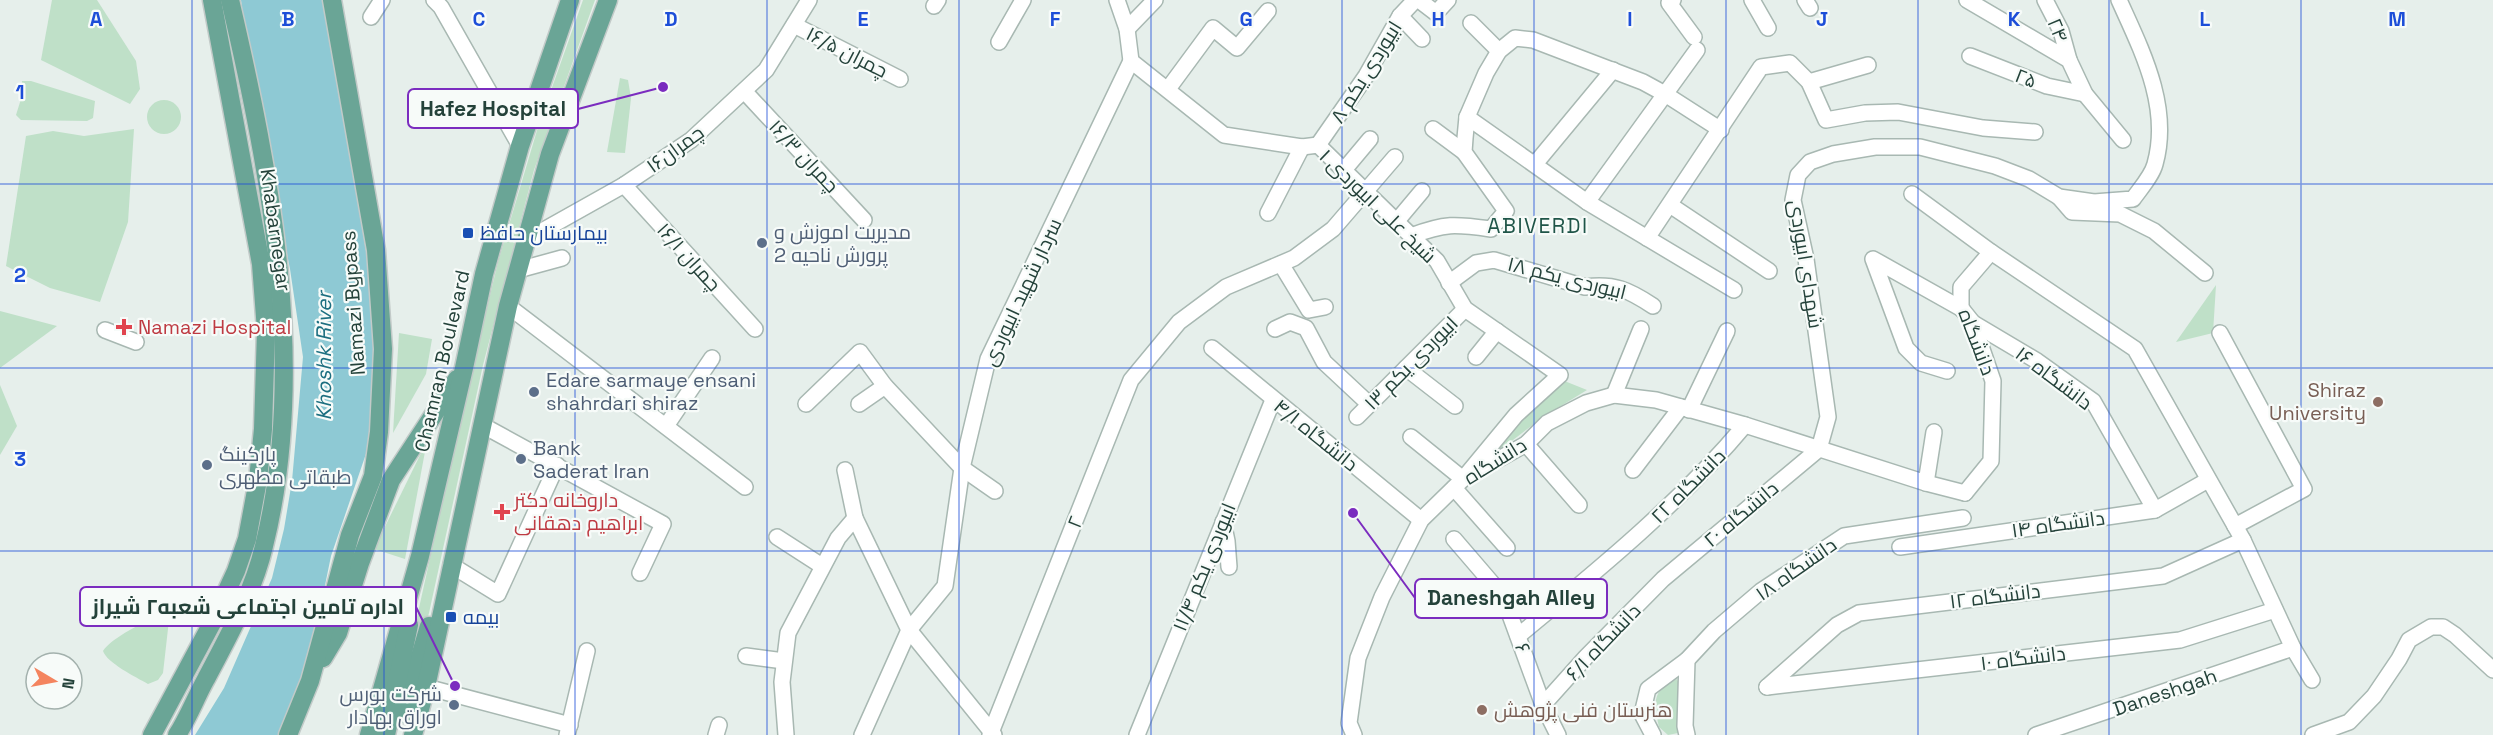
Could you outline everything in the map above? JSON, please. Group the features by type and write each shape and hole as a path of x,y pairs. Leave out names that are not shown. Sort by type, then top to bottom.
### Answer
{"main road":[{"name":"Khabarnegar","path":"152,735 212,623 236,571 249,530 258,480 263,429 266,330 261,264 213,0"},
{"path":"177,735 224,644 255,577 276,489 281,443 283,352 279,263 246,71 230,0"},
{"name":"Namazi Bypass","path":"288,735 310,681 350,535 374,476 379,432 383,349 376,250 332,0"},
{"name":"Chamran Boulevard","path":"369,735 420,555 484,274 520,146 570,0"},
{"path":"413,735 426,687 508,306 550,154 608,0"},
{"path":"310,681 338,633 360,563 391,480 464,368"},
{"path":"386,735 406,646 420,555"},
{"path":"397,735 423,640 451,565"}],"street":[{"path":"371,17 382,0"},
{"name":"چمران۱۶","path":"526,240 624,185 691,140 766,70 809,0"},
{"path":"999,42 1023,0"},
{"path":"1118,0 1127,29 1131,61"},
{"path":"1127,29 1155,0"},
{"path":"1417,0 1436,13 1448,0"},
{"name":"۸ ابیوردی یکم","path":"1318,145 1371,79 1400,16 1417,0"},
{"path":"1587,202 1665,94 1695,43 1669,3 1673,0"},
{"path":"1752,0 1768,28"},
{"path":"1967,0 2069,60"},
{"name":"۲۴","path":"2044,0 2061,31 2069,60 2085,94 2123,140"},
{"name":"شهدای ابیوردی","path":"1820,449 1828,417 1806,259 1793,200 1798,175 1810,162 1833,154 1875,147 1920,147 1995,166 2029,179 2059,197 2094,202 2133,199 2155,165 2160,118 2147,61 2119,0"},
{"path":"442,2 520,146"},
{"path":"1168,89 1213,28 1237,48 1268,11"},
{"path":"1400,16 1422,39"},
{"path":"1471,23 1499,51"},
{"name":"۱۶/۵ چمران","path":"794,25 900,79"},
{"path":"1464,152 1467,117 1475,94 1499,51 1515,38 1533,40 1613,70 1665,94 1721,130"},
{"name":"۲۵","path":"1970,56 2047,86 2085,94"},
{"name":"شیخ علی ابیوردی ۱","path":"1131,61 1224,135 1302,147 1318,145 1437,261 1465,309 1560,375 1516,415 1458,484"},
{"name":"سردار شهید ابیوردی","path":"862,735 909,630 945,586 962,468 988,359 1131,61"},
{"path":"1647,238 1761,67 1790,63 1809,82 1826,120 1865,113 1898,112 1983,128 2035,132"},
{"path":"1809,82 1868,65"},
{"path":"1535,164 1613,70"},
{"name":"۱۶/۳ چمران","path":"745,92 864,220"},
{"path":"1467,117 1587,202 1734,290"},
{"path":"1411,236 1439,226 1461,225 1491,229 1506,211 1464,152 1433,129"},
{"path":"1344,170 1370,139"},
{"path":"1268,213 1302,147"},
{"name":"۲","path":"992,734 1131,380 1179,322 1226,287 1294,258 1333,229 1395,157"},
{"name":"۱۶/۱ چمران","path":"624,185 755,329"},
{"path":"1396,222 1422,191"},
{"path":"1912,194 1991,252 2135,349 2243,540 2275,610 2312,680"},
{"path":"2059,197 2072,212 2120,214 2154,231 2205,273"},
{"path":"1670,205 1768,271"},
{"name":"دانشگاه","path":"1354,735 1349,723 1358,658 1382,597 1421,520 1458,484 1526,444 1547,423 1586,403 1614,395 1656,400 1965,493 1991,461 1993,381 1973,323 1962,309 1961,287 1991,252"},
{"path":"518,270 562,258"},
{"path":"1947,371 1921,363 1906,348 1873,259 1962,309"},
{"name":"۱۸ ابیوردی یکم","path":"1449,283 1476,263 1494,260 1585,287 1599,285 1619,287 1653,306"},
{"path":"1281,264 1309,310 1325,307"},
{"path":"508,306 745,487"},
{"name":"۱۳ ابیوردی یکم","path":"1357,417 1465,309"},
{"path":"1275,329 1290,322 1306,328 1324,362 1370,404"},
{"name":"۱۶ دانشگاه","path":"1973,323 2037,361 2093,401 2155,510"},
{"path":"1614,395 1641,329"},
{"path":"105,330 136,342"},
{"path":"1476,357 1497,331"},
{"path":"1633,470 1685,408 1727,331"},
{"path":"2220,333 2304,489 2235,526"},
{"name":"۴/۱ دانشگاه","path":"1212,348 1421,520"},
{"path":"806,404 860,352 885,386 962,468 995,491"},
{"path":"666,426 712,358"},
{"path":"1406,368 1455,406"},
{"path":"859,404 885,386"},
{"name":"۱۱/۴ ابیوردی یکم","path":"1137,735 1273,400"},
{"path":"482,424 663,524 640,573"},
{"name":"۲۲ دانشگاه","path":"1518,636 1628,544 1709,467 1745,425"},
{"path":"1926,483 1934,432"},
{"path":"1410,437 1458,484 1507,548"},
{"path":"1526,444 1579,505"},
{"name":"۲۰ دانشگاه","path":"1663,579 1820,449"},
{"path":"451,565 498,594 557,465"},
{"path":"845,471 855,518 909,630 992,734"},
{"name":"۱۴ دانشگاه","path":"1900,547 2155,510 2208,480"},
{"path":"1965,493 1963,518 1965,538"},
{"path":"786,735 782,682 788,633 838,537 855,518"},
{"name":"۱۸ دانشگاه","path":"1653,735 1642,714 1648,689 1687,660 1714,631 1761,591 1844,536 1963,518"},
{"path":"1223,522 1229,567"},
{"path":"777,537 822,566"},
{"name":"۶","path":"1454,539 1503,596 1544,705 1558,735"},
{"name":"۱۲ دانشگاه","path":"1767,687 1837,625 1859,613 2163,576 2243,540"},
{"name":"۶/۱ دانشگاه","path":"1544,705 1586,657 1663,579"},
{"name":"۱۰ دانشگاه","path":"1767,687 2180,640 2275,610"},
{"path":"2313,735 2349,722 2374,696 2409,640 2431,627 2443,627 2455,635 2493,670"},
{"name":"Daneshgah","path":"2036,735 2294,648"},
{"path":"426,687 569,730 587,651"},
{"path":"746,656 784,661"},
{"path":"1687,660 1684,726 1687,735"}],"green space":[{"path":"52,0 97,0 136,61 140,89 130,104 41,60"},
{"path":"583,0 595,0 534,170 483,365 429,613 401,713 396,712 498,262 538,127"},
{"path":"620,78 628,80 631,98 625,153 607,152"},
{"path":"22,81 31,81 95,101 93,118 87,121 21,120 16,115 21,99"},
{"path":"164,100 176,105 181,117 176,129 164,134 152,129 147,117 152,105"},
{"path":"134,129 128,222 100,302 50,288 6,266 26,136 53,131 84,136"},
{"path":"2216,285 2213,333 2176,342"},
{"path":"0,311 57,326 0,368"},
{"path":"399,333 432,339 426,374 393,433"},
{"path":"1562,380 1587,390 1543,417 1491,457 1511,431"},
{"path":"0,385 17,426 0,455"},
{"path":"427,441 405,559 374,549"},
{"path":"162,615 169,620 163,673 158,680 148,684 116,665 103,651 121,635"},
{"path":"1677,679 1681,689 1678,733 1668,735 1659,727 1656,698 1663,688"}],"water":[{"name":"Khoshk River","path":"241,0 324,0 367,257 374,350 369,445 331,556 313,644 295,709 279,735 195,735 224,688 272,578 284,529 292,481 303,357 290,269 249,63"}],"place":[{"name":"Hafez Hospital","path":"663,87"},
{"name":"بیمارستان حافظ","path":"468,233"},
{"name":"مدیریت اموزش و پرورش ناحیه 2","path":"762,243"},
{"name":"Namazi Hospital","path":"124,327"},
{"name":"Edare sarmaye ensani shahrdari shiraz","path":"534,392"},
{"name":"Shiraz University","path":"2378,402"},
{"name":"Bank Saderat Iran","path":"521,459"},
{"name":"پارکینگ طبقاتی مطهری","path":"207,465"},
{"name":"داروخانه دکتر ابراهیم دهقانی","path":"502,512"},
{"name":"Daneshgah Alley","path":"1353,513"},
{"name":"بیمه","path":"451,617"},
{"name":"اداره تامین اجتماعی شعبه۲ شیراز","path":"455,686"},
{"name":"شرکت بورس اوراق بهادار","path":"454,705"},
{"name":"هنرستان فنی پژوهش","path":"1482,710"}],"district":[{"name":"ABIVERDI","path":"1538,226"}]}
